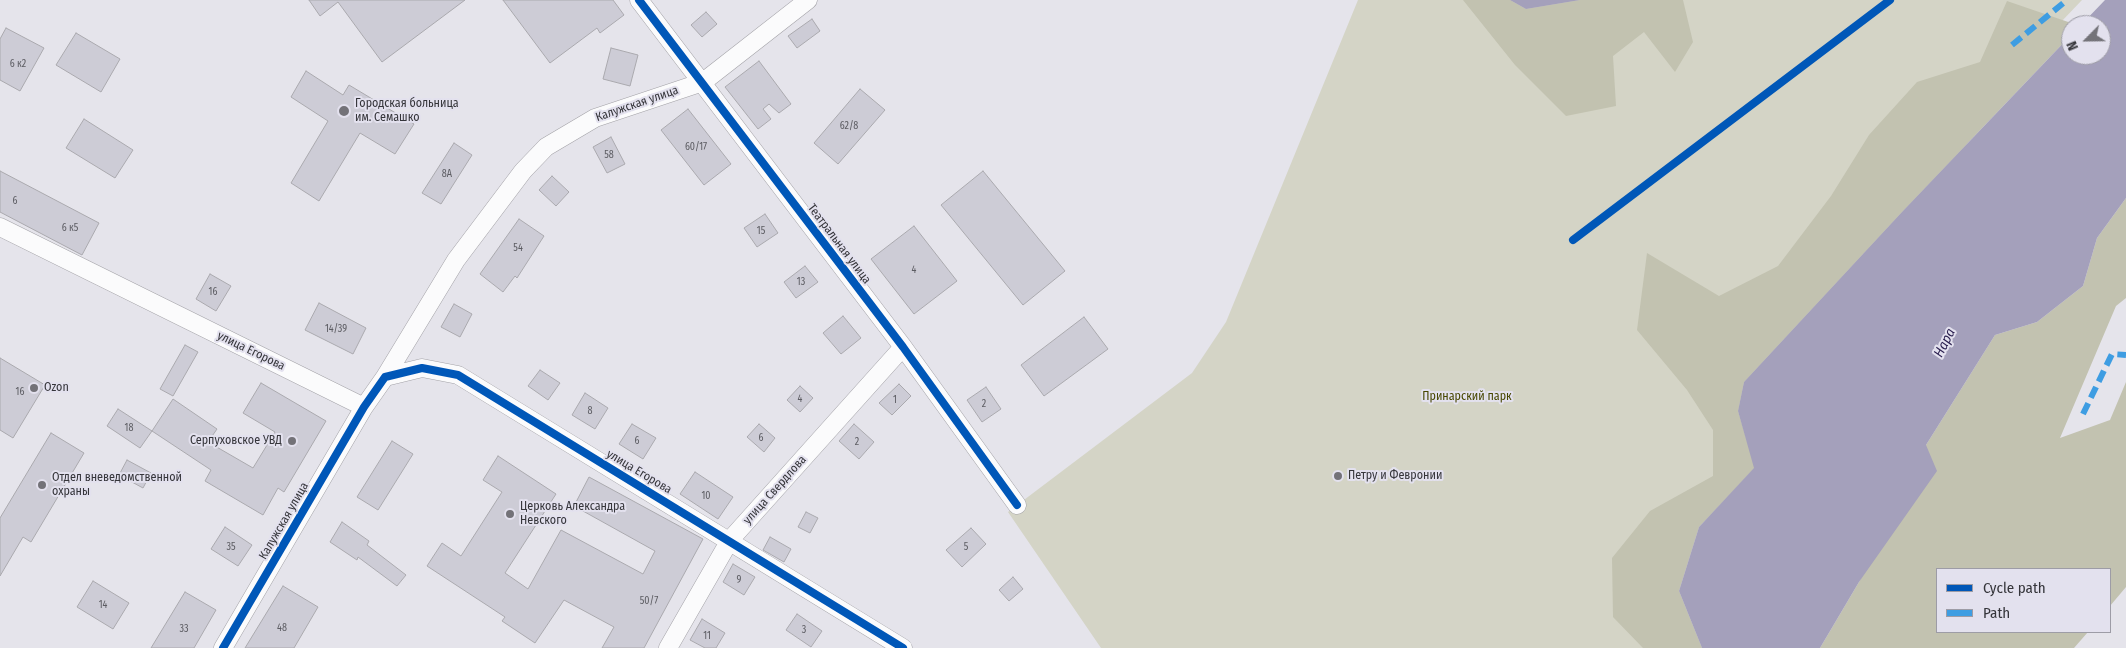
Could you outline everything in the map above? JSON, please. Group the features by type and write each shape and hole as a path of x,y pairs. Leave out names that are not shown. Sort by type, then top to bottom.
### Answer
{"street":[{"name":"Театральная улица","path":"640,0 903,348 1017,505"},
{"name":"Калужская улица","path":"385,377 456,260 523,171 546,147 595,118 703,82 808,0"},
{"name":"улица Егорова","path":"0,227 364,407"},
{"name":"улица Свердлова","path":"668,648 730,540 903,348"},
{"name":"улица Егорова","path":"385,377 422,368 458,376 730,540 903,648"},
{"path":"364,407 385,377"},
{"name":"Калужская улица","path":"223,648 364,407"}],"green space":[{"name":"Принарский парк","path":"1358,0 2082,0 2068,15 2061,15 2061,22 2020,65 1736,488 1699,527 1679,591 1702,648 1101,648 1008,512 1192,373 1226,322"},
{"path":"1463,0 1510,0 1526,9 1580,0 1683,0 1693,42 1675,72 1644,32 1613,56 1616,106 1566,116 1515,65"},
{"path":"2007,1 2061,20 2061,45 1902,212 1744,382 1738,411 1755,468 1699,527 1679,591 1702,648 1643,648 1613,617 1612,558 1650,511 1713,476 1713,430 1687,390 1637,330 1647,253 1719,296 1778,266 1831,196 1869,135 1917,82 1980,62"},
{"path":"2126,198 2126,298 2116,306 2060,438 2110,420 2126,382 2126,587 2111,605 2111,568 1936,568 1936,633 2087,633 2074,648 1820,648 1859,582 1926,445 1995,335 2037,322 2083,286 2097,238"}],"water":[{"path":"1510,0 1580,0 1526,9"},
{"name":"Нара","path":"2105,0 2126,0 2126,198 2097,238 2083,286 2037,322 1995,335 1926,445 1937,471 1859,582 1820,648 1702,648 1679,591 1699,527 1754,468 1738,411 1744,382 1902,212 2061,45 2061,65 2111,65 2111,15 2091,15"}],"building":[{"path":"309,0 465,0 382,62 338,2 320,16"},
{"path":"503,0 613,0 624,15 600,33 597,28 550,63"},
{"path":"706,12 717,24 702,37 691,25"},
{"path":"812,19 820,31 797,48 788,36"},
{"path":"6,28 44,48 20,91 0,80 0,39"},
{"path":"76,33 120,59 101,92 56,65"},
{"path":"611,48 638,55 630,86 603,79"},
{"path":"759,61 791,104 779,113 769,104 763,109 771,119 758,129 725,87"},
{"path":"306,71 343,95 349,85 414,124 395,154 360,133 319,201 291,183 328,121 291,97"},
{"path":"860,89 885,110 838,164 814,143"},
{"path":"688,109 731,164 704,185 661,130"},
{"path":"84,119 133,150 115,178 66,148"},
{"path":"611,137 625,164 607,173 593,147"},
{"path":"454,143 472,155 441,204 422,193"},
{"path":"0,171 99,223 82,255 0,212"},
{"path":"983,171 1065,271 1023,305 941,205"},
{"path":"552,176 569,192 556,206 539,190"},
{"path":"765,214 778,233 757,247 744,228"},
{"path":"519,219 544,236 517,278 515,276 503,292 480,274"},
{"path":"914,226 957,281 914,314 871,259"},
{"path":"805,266 818,282 796,298 784,282"},
{"path":"210,274 231,286 216,311 196,299"},
{"path":"319,303 366,328 353,354 305,330"},
{"path":"454,304 472,314 460,337 441,327"},
{"path":"843,316 861,338 841,354 823,333"},
{"path":"1084,317 1108,349 1044,396 1021,365"},
{"path":"185,345 198,352 173,396 160,389"},
{"path":"0,358 45,385 13,438 0,430"},
{"path":"540,370 560,383 548,400 528,386"},
{"name":"Серпуховское УВД","path":"261,383 326,421 284,492 278,488 263,515 205,481 211,470 152,431 173,399 217,429 208,442 253,468 275,432 243,413"},
{"path":"899,384 911,396 892,415 879,403"},
{"path":"800,386 813,398 800,412 787,400"},
{"path":"986,387 1001,409 982,422 967,400"},
{"path":"585,393 608,408 595,429 572,415"},
{"path":"118,409 152,431 140,448 107,426"},
{"path":"632,424 656,438 643,459 619,444"},
{"path":"759,424 775,438 764,452 747,437"},
{"path":"854,424 874,442 859,459 839,441"},
{"name":"Отдел вневедомственной охраны","path":"51,433 84,453 31,542 23,537 0,576 0,518"},
{"path":"392,441 413,454 378,510 357,497"},
{"path":"498,456 556,494 505,573 528,589 561,530 643,574 655,551 574,506 589,477 703,539 644,648 602,648 614,627 564,600 535,643 502,621 505,617 427,566 442,543 461,556 502,492 483,480"},
{"path":"127,460 151,473 143,488 119,475"},
{"path":"695,472 733,497 718,519 680,494"},
{"path":"806,512 818,518 810,533 798,527"},
{"path":"342,522 369,541 367,545 406,575 397,586 358,557 357,560 330,542"},
{"path":"225,527 252,545 238,566 211,549"},
{"path":"971,528 986,544 962,567 946,550"},
{"path":"770,537 791,549 784,562 763,550"},
{"path":"733,564 755,577 744,595 723,582"},
{"path":"1013,577 1023,589 1009,601 999,590"},
{"path":"93,581 129,603 113,629 77,607"},
{"path":"283,586 318,607 294,648 245,648"},
{"path":"185,592 216,610 194,648 151,648"},
{"path":"797,614 822,631 811,647 786,630"},
{"path":"702,619 725,633 716,648 705,648 690,640"}],"marked path":[{"path":"2012,45 2067,0"},
{"path":"2083,414 2112,354 2126,355"}],"cycle path":[{"path":"639,0 903,347 1017,505"},
{"path":"1573,240 1890,0"},
{"path":"223,648 364,407 385,377 422,368 458,375 903,648"}],"place":[{"name":"Городская больница им. Семашко","path":"344,111"},
{"name":"Ozon","path":"34,388"},
{"name":"Серпуховское УВД","path":"292,441"},
{"name":"Петру и Февронии","path":"1338,476"},
{"name":"Отдел вневедомственной охраны","path":"42,485"},
{"name":"Церковь Александра Невского","path":"510,514"}]}
